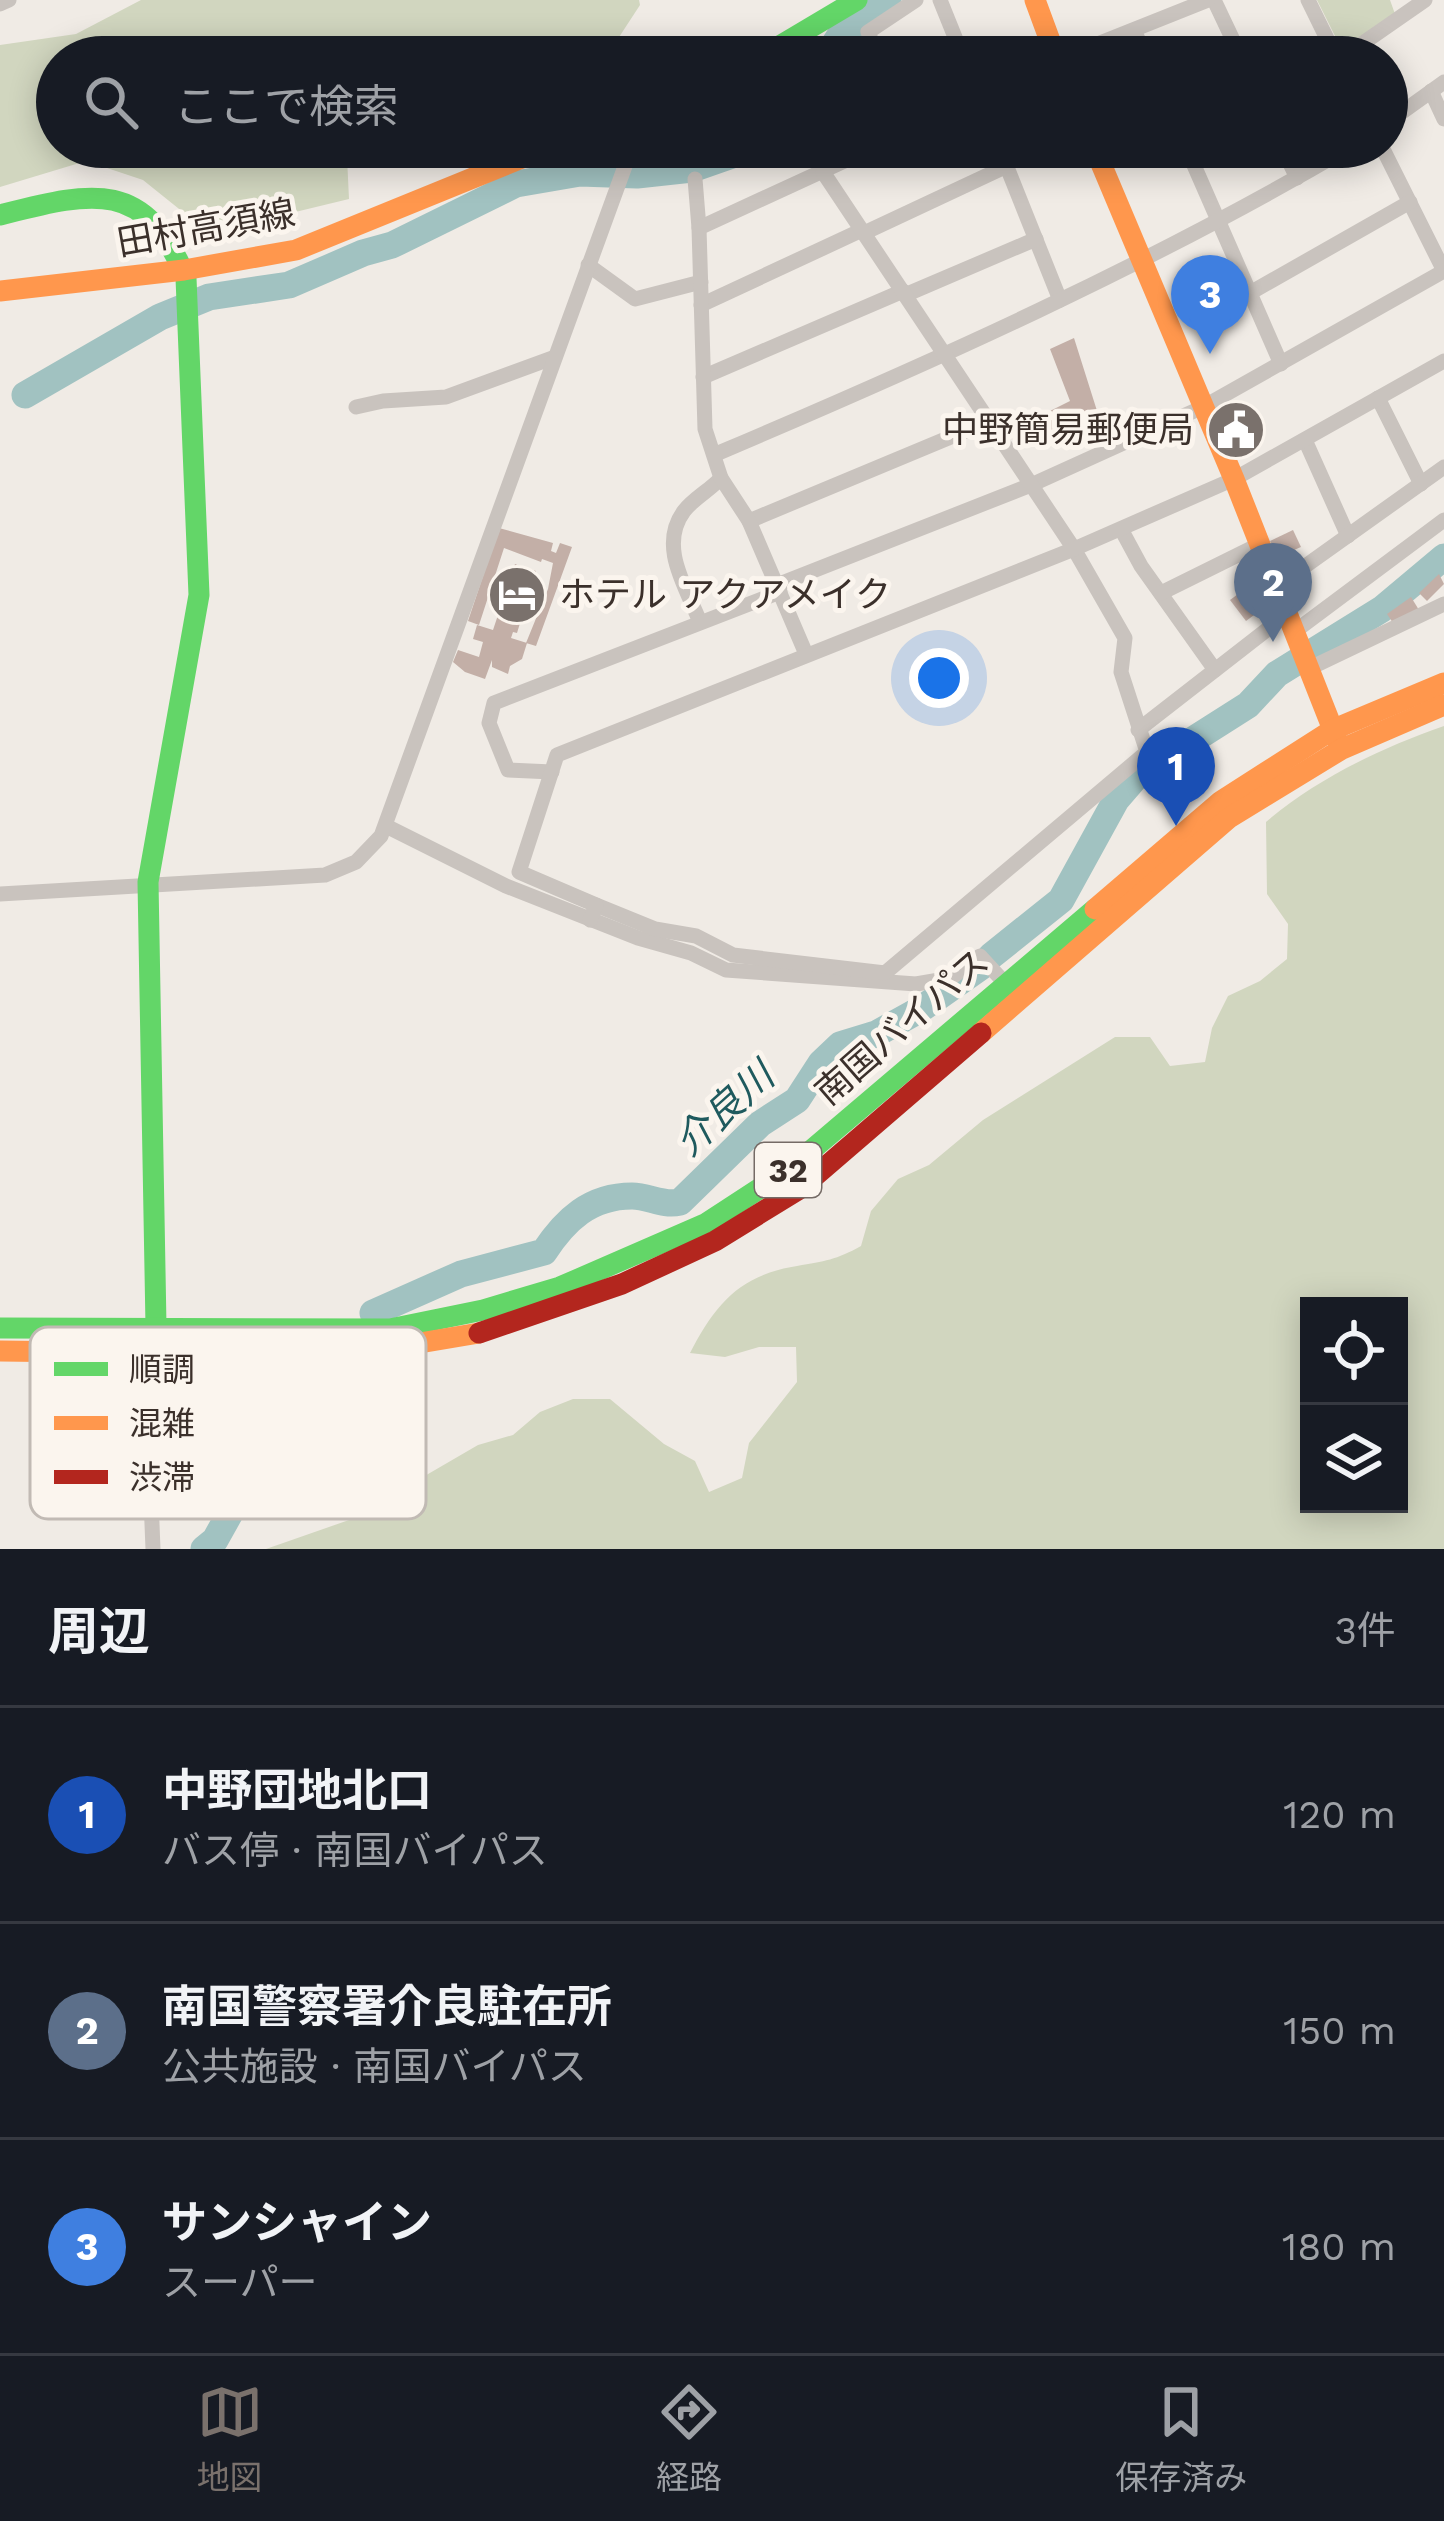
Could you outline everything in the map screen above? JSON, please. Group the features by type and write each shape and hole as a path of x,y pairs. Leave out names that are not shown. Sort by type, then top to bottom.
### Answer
{"main road":[{"path":"796,36 856,0"},
{"path":"1035,0 1048,36"},
{"name":"田村高須線","path":"0,291 184,270 296,250 497,168"},
{"path":"1103,168 1337,740"},
{"path":"0,215 65,198 116,200 149,215 171,236 188,293 199,595 148,886 156,1325"},
{"name":"南国バイパス","path":"400,1327 560,1288 705,1224 788,1170 1220,801 1444,683"},
{"name":"南国バイパス","path":"426,1342 488,1331 622,1284 715,1241 801,1188 1229,818 1337,740 1444,705"},
{"name":"南国バイパス","path":"0,1328 30,1327"},
{"name":"南国バイパス","path":"52,1327 273,1327"},
{"name":"南国バイパス","path":"0,1351 30,1351"}],"street":[{"path":"0,4 9,0"},
{"path":"870,36 868,32 916,0"},
{"path":"940,0 955,36"},
{"path":"1119,36 1211,0 1229,36"},
{"path":"1308,0 1328,36"},
{"path":"1371,36 1425,0"},
{"path":"1134,30 1137,36"},
{"path":"1408,108 1437,87 1444,119"},
{"path":"0,894 325,875 356,862 388,827 624,168"},
{"path":"699,228 831,168"},
{"path":"701,305 1003,168"},
{"path":"1008,168 1060,300"},
{"path":"1195,168 1281,364"},
{"path":"1292,168 1297,178"},
{"path":"716,454 946,356 1220,223 1314,168"},
{"path":"552,772 508,770 488,723 494,703 1031,485 1203,407 1444,271 1393,168"},
{"path":"388,827 493,880 593,912 696,936 733,955 885,973 1147,752 1121,672 1125,638 1074,549 823,172"},
{"path":"695,179 705,428 721,478 749,521 806,654"},
{"path":"1250,293 1410,202"},
{"path":"704,377 1036,239"},
{"path":"588,265 635,299 701,282"},
{"path":"356,407 383,400 446,397 555,357"},
{"path":"1004,982 980,956 951,978 916,984 726,970 593,912 519,872 557,755 1074,549 1234,479 1444,361"},
{"path":"1378,398 1421,484"},
{"path":"749,521 989,421"},
{"path":"1305,440 1348,536"},
{"path":"1276,587 1444,467"},
{"path":"700,622 670,547 686,509 721,478"},
{"path":"1299,645 1444,520"},
{"path":"1121,529 1215,670"},
{"path":"1161,593 1259,544"},
{"path":"1138,730 1215,670 1444,604"},
{"path":"152,1519 153,1549"}],"green space":[{"path":"141,0 639,0 640,5 620,36 62,36 76,34"},
{"path":"1317,0 1390,0 1395,14 1365,36 1335,36"},
{"path":"36,40 36,168 63,168 0,187 0,45"},
{"path":"107,168 348,168 349,199 209,233 143,180"},
{"path":"1444,726 1444,1549 266,1549 351,1519 426,1519 426,1475 478,1445 513,1435 540,1412 573,1399 610,1399 664,1444 695,1461 709,1492 742,1478 749,1443 797,1382 796,1347 759,1347 725,1357 690,1353 720,1306 760,1276 830,1259 861,1246 871,1211 898,1179 929,1165 983,1120 1115,1037 1150,1037 1170,1066 1205,1062 1212,1028 1228,996 1260,981 1287,959 1288,924 1267,894 1266,822 1328,779"}],"building":[{"path":"1074,338 1104,433 1038,444 1030,421 1070,401 1050,349"},
{"path":"499,528 553,543 551,551 556,553 560,543 572,547 536,646 526,643 553,563 504,548 479,625 468,621"},
{"path":"1293,530 1301,547 1278,557 1270,541"},
{"path":"515,564 524,568 524,576 527,568 536,571 517,633 511,638 527,643 522,659 510,666 508,674 492,667 492,660 485,679 465,672 453,662 458,650 479,657 483,642 473,639 477,625 493,630"},
{"path":"1439,574 1444,584 1427,601 1419,593"},
{"path":"1257,580 1273,601 1246,621 1230,600"},
{"path":"1411,597 1419,610 1395,626 1387,614"}],"waterway":[{"path":"840,36 888,0"},
{"path":"25,395 160,317 209,297 289,285 392,245 516,184 580,173 637,175 695,168"},
{"name":"介良川","path":"991,956 1061,900 1116,800 1148,763 1248,705 1277,674 1382,609 1444,557"},
{"name":"介良川","path":"373,1313 461,1274 544,1252 570,1220 603,1200 632,1196 680,1202 760,1124 797,1100 821,1063 840,1045 876,1034 921,1009 982,966"},
{"name":"介良川","path":"204,1549 227,1519"}],"traffic: fast":[{"path":"796,36 857,0"},
{"path":"0,215 62,201 112,200 152,222 186,278 199,595 148,882 156,1327"},
{"path":"400,1327 483,1310 560,1287 705,1224 788,1170 1095,909"},
{"path":"0,1328 30,1328"}],"traffic: slow":[{"path":"1035,0 1048,36"},
{"path":"0,291 184,270 296,250 497,168"},
{"path":"1103,168 1337,740"},
{"path":"1095,909 1221,801 1332,730 1444,683"},
{"path":"981,1033 1229,818 1342,749 1444,705"},
{"path":"426,1342 479,1333"},
{"path":"0,1351 30,1351"}],"traffic: jam":[{"path":"479,1333 622,1284 715,1241 801,1188 981,1033"}],"place":[{"name":"サンシャイン","path":"1210,354"},
{"name":"中野簡易郵便局","path":"1236,430"},
{"name":"ホテル アクアメイク","path":"517,595"},
{"name":"南国警察署介良駐在所","path":"1273,642"},
{"name":"中野団地北口","path":"1176,826"}]}
